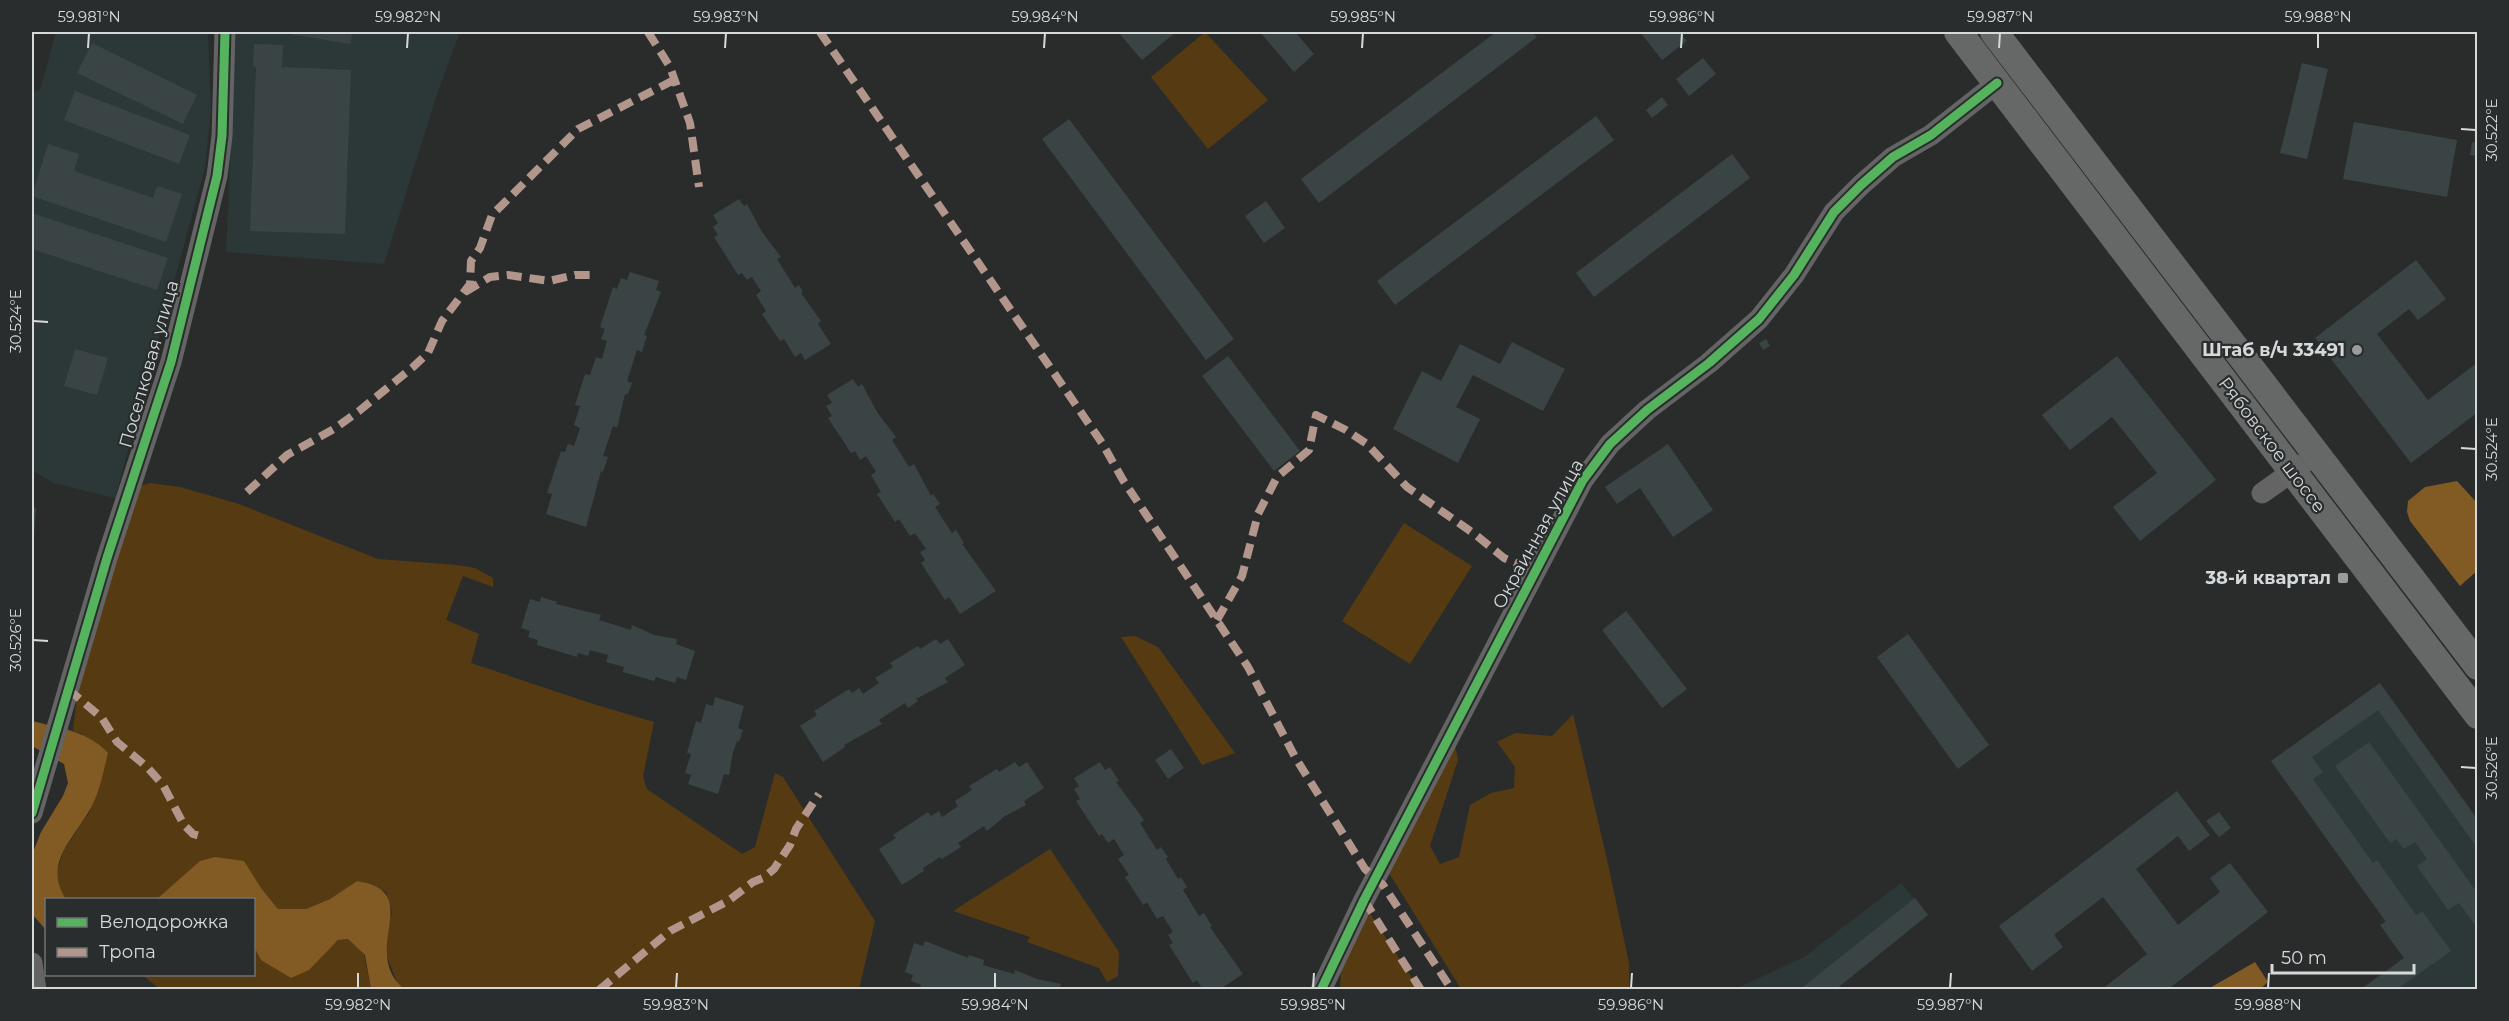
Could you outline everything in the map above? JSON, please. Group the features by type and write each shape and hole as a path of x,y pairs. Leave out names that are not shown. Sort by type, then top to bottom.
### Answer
{"main road":[{"name":"Рябовское шоссе","path":"1958,32 2478,715"},
{"name":"Рябовское шоссе","path":"1994,32 2478,666"}],"street":[{"name":"Поселковая улица","path":"32,813 107,558 171,362 217,176 222,136 225,32"},
{"name":"Окраинная улица","path":"1320,990 1364,900 1546,549 1583,480 1596,462 1610,444 1647,410 1709,363 1759,319 1794,275 1834,212 1862,185 1893,158 1931,135 1997,83"},
{"path":"2262,493 2317,455"},
{"path":"32,963 36,990"}],"shaded area":[{"path":"56,32 208,32 211,110 205,168 115,498 53,483 32,470 32,92 40,90"},
{"path":"236,32 460,32 438,91 384,264 226,252"},
{"path":"1205,32 1268,100 1208,149 1151,77"},
{"path":"2457,481 2478,504 2477,571 2460,586 2410,521 2407,512 2408,501 2425,487"},
{"path":"150,483 180,487 239,504 378,559 457,565 475,568 493,578 493,587 463,576 446,620 479,634 471,663 654,722 643,776 647,789 742,854 755,847 775,773 783,777 875,921 859,989 404,989 398,984 386,955 386,935 392,912 386,892 357,881 330,899 306,909 278,909 261,888 173,887 159,898 65,898 58,887 57,870 64,850 90,811 83,734 73,731 76,704 71,689 136,487"},
{"path":"1404,523 1472,566 1410,664 1342,621"},
{"path":"1135,636 1158,647 1235,753 1202,765 1121,637"},
{"path":"2380,683 2477,820 2477,989 2360,989 2404,958 2380,925 2385,921 2271,761"},
{"path":"1573,714 1629,963 1629,989 1461,989 1389,873 1454,742 1458,760 1430,846 1440,864 1459,857 1470,805 1491,793 1514,788 1515,767 1497,742 1515,733 1552,736"},
{"path":"32,721 83,735 108,753 93,804 68,843 59,864 57,875 66,898 45,898 45,929 32,914 32,855 41,832 63,796 68,783 64,764 32,746"},
{"path":"1050,849 1119,952 1118,976 1107,982 1099,968 1027,942 1030,937 953,911"},
{"path":"215,857 244,861 278,909 306,909 330,899 357,881 377,887 387,897 391,910 387,957 392,974 404,989 371,989 365,955 348,939 338,940 309,970 291,978 261,960 255,949 255,898 158,898 200,861"},
{"path":"1901,883 1928,915 1835,989 1733,990 1804,957"},
{"path":"1366,907 1419,989 1340,990 1341,970"},
{"path":"348,939 364,954 371,989 160,989 143,976 255,976 255,949 261,960 327,950 339,940"},
{"path":"2255,962 2268,982 2260,989 2208,989"}],"building":[{"path":"278,32 353,32 350,44"},
{"path":"1118,32 1176,32 1142,60"},
{"path":"1260,32 1295,32 1314,54 1294,72"},
{"path":"1496,32 1532,32 1537,37 1319,203 1301,179"},
{"path":"1640,32 1679,32 1687,41 1662,60"},
{"path":"92,43 197,95 183,124 77,73"},
{"path":"254,44 283,45 282,67 351,70 345,234 250,231 256,67 253,66"},
{"path":"1703,58 1716,74 1689,96 1676,79"},
{"path":"2302,63 2328,69 2307,159 2280,153"},
{"path":"75,91 190,135 179,164 64,120"},
{"path":"1662,97 1668,105 1652,118 1646,110"},
{"path":"1596,116 1614,140 1395,305 1377,281"},
{"path":"1069,119 1234,339 1206,360 1042,139"},
{"path":"2354,122 2457,140 2447,197 2343,179"},
{"path":"2472,142 2478,143 2478,156 2470,155"},
{"path":"48,144 79,154 74,171 153,198 157,186 182,194 166,242 32,196"},
{"path":"1732,154 1750,178 1594,297 1576,273"},
{"path":"739,199 744,206 747,204 762,232 781,257 777,259 795,288 799,285 803,292 801,293 821,321 818,324 831,344 805,360 801,353 795,357 784,339 780,341 762,314 766,311 756,295 761,291 752,277 747,280 742,273 738,275 714,237 718,235 713,227 718,223 713,215"},
{"path":"1266,201 1285,228 1264,243 1245,216"},
{"path":"32,213 168,258 157,290 32,249"},
{"name":"Штаб в/ч 33491","path":"2416,260 2446,299 2418,320 2409,309 2377,334 2428,400 2478,362 2478,412 2411,463 2315,338"},
{"path":"630,272 659,281 656,290 661,292 644,335 647,336 642,352 637,350 627,381 632,383 628,394 625,394 617,428 613,426 603,456 608,457 603,472 601,471 586,527 546,514 552,494 547,493 561,451 565,452 568,444 574,446 580,428 574,425 580,406 575,405 585,374 590,375 596,357 602,359 607,341 601,339 605,329 600,327 613,287 617,289 621,278 627,280"},
{"path":"1766,339 1770,346 1763,350 1759,343"},
{"path":"1512,342 1565,369 1543,411 1473,375 1456,407 1480,419 1458,463 1393,429 1422,371 1441,381 1460,344 1500,364"},
{"path":"75,349 108,358 97,395 64,386"},
{"path":"1228,356 1300,451 1274,471 1202,376"},
{"path":"2117,356 2216,480 2140,541 2113,507 2157,473 2112,417 2070,450 2042,415"},
{"path":"853,379 858,387 862,384 877,412 896,437 892,440 909,467 914,464 931,496 933,494 940,504 935,507 952,533 956,530 964,543 962,544 996,591 960,614 949,597 945,600 921,563 925,560 920,552 926,549 915,533 910,536 899,519 895,522 877,494 881,492 871,475 876,472 866,456 860,460 855,451 851,453 828,418 832,416 826,406 832,403 827,395"},
{"path":"1668,444 1713,510 1673,537 1640,488 1617,504 1605,487"},
{"path":"32,507 36,508 34,536 32,535"},
{"path":"541,597 557,602 556,604 601,615 599,620 631,630 632,625 654,635 677,639 676,644 695,651 686,680 677,677 675,683 656,677 654,681 623,672 624,667 606,662 608,655 590,650 588,656 578,653 577,657 537,645 538,640 528,637 530,631 521,628 530,599 540,602"},
{"path":"1626,611 1687,689 1662,708 1602,630"},
{"path":"1908,634 1989,745 1958,769 1877,657"},
{"path":"936,639 940,644 948,639 965,665 945,678 948,682 916,699 918,701 908,708 905,703 879,720 882,724 844,745 845,747 823,762 800,726 817,715 814,711 849,689 852,693 859,688 863,694 879,683 875,678 893,667 890,663 918,646 920,649"},
{"path":"2380,683 2478,820 2478,849 2378,710 2312,757 2323,772 2313,779 2373,863 2377,860 2416,915 2422,911 2451,951 2396,990 2360,990 2404,958 2380,925 2386,922 2271,761"},
{"path":"715,697 744,706 738,728 743,730 733,752 729,775 724,774 718,794 688,784 691,775 685,773 691,754 687,753 696,721 701,723 706,704 713,706"},
{"path":"2369,742 2478,894 2478,924 2475,925 2459,903 2448,910 2417,866 2427,859 2415,842 2404,849 2396,839 2390,843 2335,766"},
{"path":"1171,749 1184,768 1168,779 1155,760"},
{"path":"1015,762 1019,767 1027,762 1044,788 1024,801 1026,805 1005,816 987,831 984,826 958,843 961,847 942,859 940,857 902,885 879,849 896,838 893,835 928,812 931,816 939,811 942,817 958,806 955,801 972,790 969,786 997,769 999,772"},
{"path":"1100,762 1105,770 1110,767 1119,781 1116,782 1144,820 1140,823 1157,850 1161,847 1178,879 1181,877 1187,887 1183,890 1199,916 1204,913 1212,926 1210,927 1243,974 1219,990 1203,990 1197,980 1193,983 1169,945 1173,943 1168,935 1173,932 1163,916 1157,919 1147,902 1143,905 1125,877 1129,875 1118,859 1124,855 1114,839 1108,843 1102,834 1099,836 1076,801 1080,799 1074,789 1079,786 1074,778"},
{"path":"2177,791 2210,835 2189,851 2178,836 2136,869 2178,925 2220,892 2210,878 2230,863 2268,912 2167,990 2101,990 2147,954 2103,897 2054,935 2063,947 2032,971 1999,926"},
{"path":"2219,812 2231,828 2219,837 2206,821"},
{"path":"1915,898 1928,915 1835,990 1799,990"},
{"path":"925,941 968,958 969,955 984,960 983,965 1014,974 1015,970 1037,979 1061,984 1059,990 920,989 921,985 911,981 913,975 905,972 914,943 923,946"}],"marked path":[{"path":"648,32 670,67 690,123 699,187"},
{"path":"820,32 1102,443 1123,480 1248,667 1295,757 1365,869 1383,885 1452,990"},
{"path":"247,492 287,455 334,429 359,411 428,353 442,321 470,284 471,261 480,248 492,215 578,129 674,80"},
{"path":"465,292 490,277 508,275 549,281 575,275 591,275"},
{"path":"1217,620 1242,576 1258,514 1277,477 1309,450 1316,415 1367,444 1407,487 1476,535 1504,558 1535,571"},
{"path":"68,689 102,718 117,742 147,767 163,785 184,825 193,834 204,837"},
{"path":"599,990 670,931 728,901 774,869 819,794"},
{"path":"1364,900 1421,990"}],"cycle path":[{"path":"32,813 107,558 171,362 217,176 222,136 225,32"},
{"path":"1321,990 1364,900 1583,480 1610,444 1647,410 1709,363 1759,319 1794,275 1834,212 1861,185 1893,157 1931,135 1997,83"}],"place":[{"name":"Штаб в/ч 33491","path":"2357,350"},
{"name":"38-й квартал","path":"2343,578"}]}
